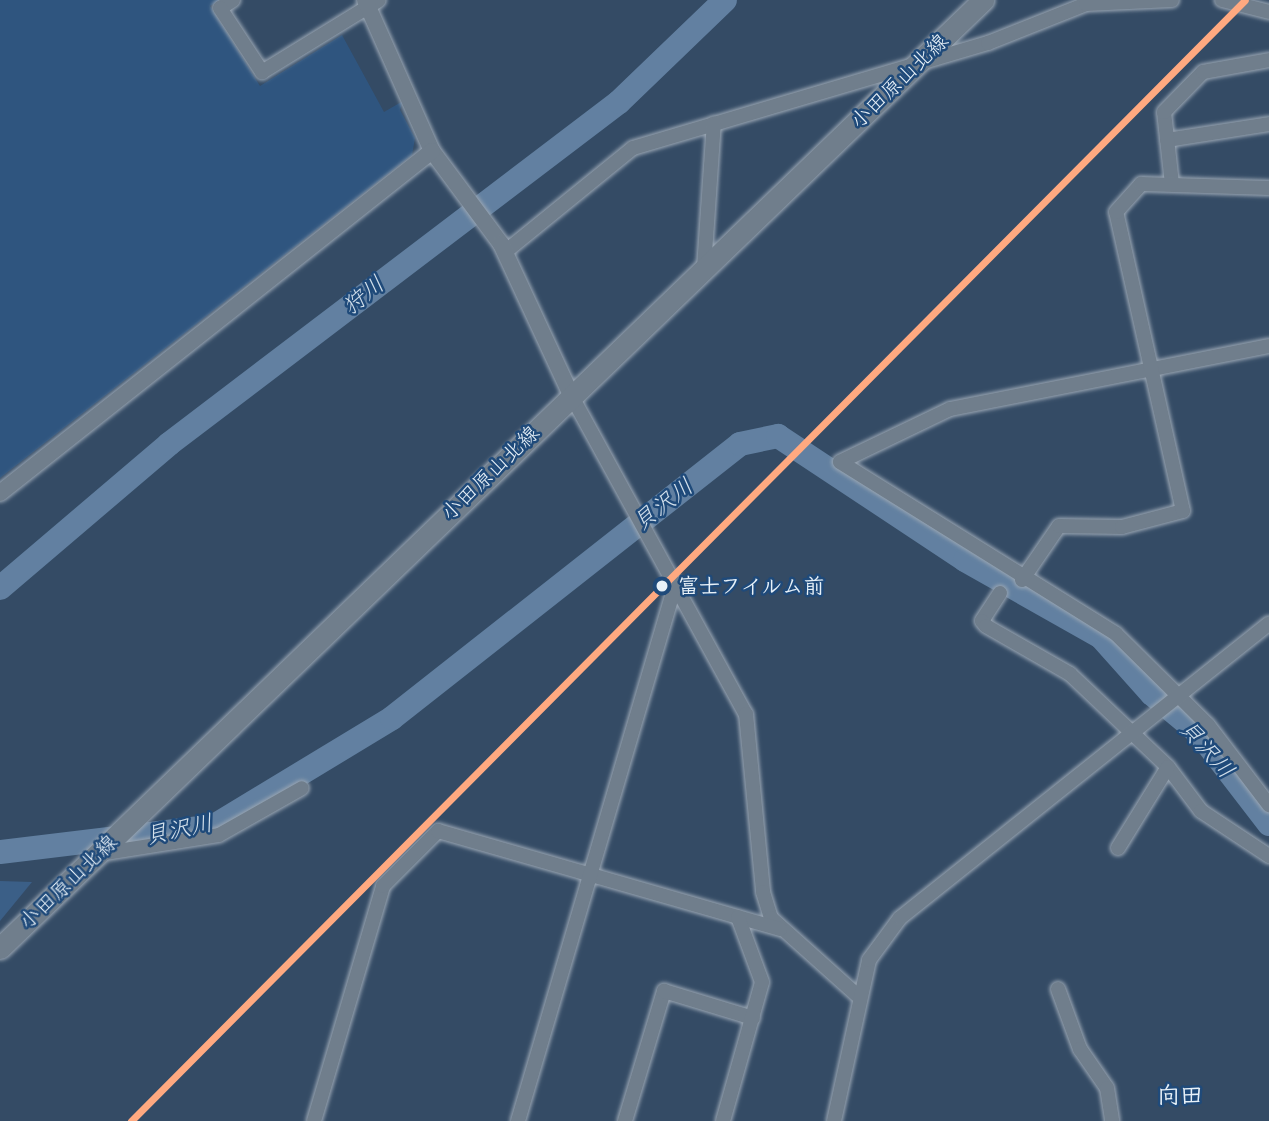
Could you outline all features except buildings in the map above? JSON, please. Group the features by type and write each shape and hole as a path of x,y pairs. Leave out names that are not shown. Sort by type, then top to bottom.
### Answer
{"main road":[{"name":"小田原山北線","path":"0,948 983,0"}],"street":[{"path":"233,0 220,8 262,72 371,2 435,155 503,248 571,395 746,714 763,892 780,929"},
{"path":"503,248 633,148 919,62 1086,4 1172,0"},
{"path":"1222,0 1269,12"},
{"path":"1172,184 1164,112 1203,72 1269,60"},
{"path":"704,268 714,123"},
{"path":"1167,141 1269,124"},
{"path":"0,493 435,155"},
{"path":"1022,580 1059,526 1122,527 1183,511 1116,212 1141,184 1269,188"},
{"path":"1269,346 950,409 841,462 1022,580 1116,635 1173,697 1208,725 1269,805"},
{"path":"518,1121 675,586"},
{"path":"1000,593 982,621 986,626 1070,674 1168,767 1201,810 1269,856"},
{"path":"834,1121 859,996 873,950 913,904 1269,623"},
{"path":"1118,848 1168,767"},
{"path":"99,854 219,835 302,788"},
{"path":"314,1121 383,886 438,831 780,929 859,996"},
{"path":"723,1121 762,982 738,916"},
{"path":"1058,989 1080,1049 1107,1088 1112,1121"},
{"path":"625,1121 664,991 752,1017"}],"shaded area":[{"path":"0,0 220,0 210,6 260,86 342,35 384,112 403,101 400,110 415,138 412,155 0,478"},
{"path":"0,881 32,882 0,921"}],"waterway":[{"name":"狩川","path":"0,588 169,444 619,102 725,0"},
{"name":"貝沢川","path":"0,852 214,826 392,718 740,444 778,436 965,560 1101,637 1152,694 1199,733 1269,824"}],"transit line":[{"path":"131,1121 1245,0"}],"place":[{"name":"富士フイルム前","path":"662,586"}],"district":[{"name":"向田","path":"1180,1095"}]}
